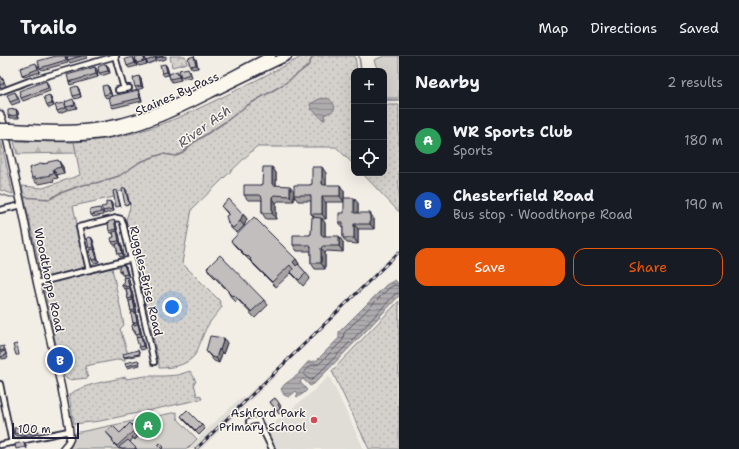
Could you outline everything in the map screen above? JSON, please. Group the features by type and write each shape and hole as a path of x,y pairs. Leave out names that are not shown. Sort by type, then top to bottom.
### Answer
{"highway":[{"name":"Staines By-Pass","path":"0,135 11,132 80,129 105,126 136,119 153,114 180,102 271,56"},
{"name":"Staines By-Pass","path":"0,128 11,132 77,136 102,134 123,129 162,117 287,56"}],"street":[{"path":"0,92 29,81 115,56 121,90 129,88"},
{"name":"Woodthorpe Road","path":"0,114 21,200 37,283 59,378 69,431 70,439 63,449"},
{"path":"0,210 21,200"},
{"name":"Ruggles-Brise Road","path":"89,270 79,227 117,218 121,219 132,259 154,362"},
{"path":"37,283 132,259"},
{"path":"0,384 12,443"},
{"path":"249,422 258,420 272,449"},
{"path":"0,445 69,431"}],"shaded area":[{"path":"274,370 278,374 201,449 187,449 239,399 245,397"},
{"name":"Ashford Park Primary School","path":"329,376 364,449 274,449 265,430 310,394"}],"green space":[{"path":"170,56 185,56 187,63 172,67"},
{"path":"303,56 355,56 357,68 351,68 351,162 336,147 256,147 192,209 182,263 219,300 222,307 208,326 197,351 191,359 178,366 159,368 126,220 130,207 127,190 113,193 114,197 73,206 87,267 46,277 41,275 22,186 43,188 80,175 74,142 116,137 163,124"},
{"path":"384,56 399,56 399,98 387,98 387,68 377,68 374,60"},
{"path":"387,105 399,105 399,212 365,176 387,176"},
{"path":"1,139 13,194 0,190"},
{"path":"14,141 74,142 76,153 17,154"},
{"path":"112,268 124,325 120,329 128,354 124,355 125,361 122,359 85,366 88,378 68,380 64,376 60,363 44,289 48,283"},
{"path":"399,301 399,449 369,449 332,371"},
{"path":"190,371 196,382 194,383 197,396 200,395 202,399 100,421 74,424 69,395 81,388 96,383 126,377 126,379 146,376 178,375"},
{"path":"177,412 177,418 197,439 187,449 70,449 75,433"}],"water":[{"path":"321,98 327,98 333,102 335,107 333,111 324,115 325,120 323,120 311,109 310,104"},
{"path":"395,280 399,284 399,296 362,335 314,384 310,386 303,379 300,382 307,390 304,393 298,397 296,396 298,394 296,391 289,397 284,395 281,389 285,384 299,374 308,362 316,361 339,338 339,332 386,285"}],"building":[{"path":"56,56 65,56 66,60 40,68 38,61"},
{"path":"67,56 81,56 68,60"},
{"path":"143,56 145,61 137,63 135,57"},
{"path":"145,56 154,56 154,58 146,61"},
{"path":"194,56 196,65 190,66 188,58"},
{"path":"133,57 135,63 127,66 125,59"},
{"path":"36,63 38,69 22,75 20,68"},
{"path":"106,64 108,71 99,73 98,67"},
{"path":"165,64 167,72 162,73 160,65"},
{"path":"95,67 96,74 69,82 67,75"},
{"path":"188,68 190,74 181,77 179,70"},
{"path":"177,71 179,77 170,79 169,74"},
{"path":"0,76 4,83 0,85"},
{"path":"139,76 141,86 135,87 133,78"},
{"path":"46,81 48,88 21,98 19,91"},
{"path":"107,85 110,93 104,95 102,86"},
{"path":"77,86 80,94 73,96 71,88"},
{"path":"138,90 140,98 111,105 109,97"},
{"path":"15,92 18,99 10,102 7,95"},
{"path":"49,95 52,104 47,105 44,97"},
{"path":"73,99 75,105 66,107 65,102"},
{"path":"63,103 65,108 57,111 55,105"},
{"path":"16,109 17,115 8,116 8,110"},
{"path":"58,160 61,167 53,169 54,173 35,179 35,177 32,178 29,168"},
{"path":"263,167 272,167 272,184 290,186 290,196 274,195 272,197 272,213 262,213 262,197 260,195 244,195 244,185 262,184"},
{"path":"312,167 322,167 322,184 340,185 340,196 322,197 322,214 311,214 310,195 294,195 294,185 312,184"},
{"path":"125,188 129,204 125,205 122,189"},
{"path":"116,190 120,206 116,207 113,191"},
{"path":"344,198 354,198 354,213 370,213 370,224 354,224 354,238 343,238 343,222 339,222 339,213 344,213"},
{"path":"229,199 243,214 240,221 233,228 228,223 226,216 229,214 221,206"},
{"path":"110,201 112,209 103,211 101,207 106,206 106,202"},
{"path":"100,208 101,212 91,215 90,210"},
{"path":"254,217 296,259 293,262 296,266 298,264 306,273 299,280 291,272 293,269 290,265 272,282 250,260 251,259 248,256 247,257 231,241"},
{"path":"312,217 321,218 321,234 323,236 339,236 339,246 323,246 321,248 321,263 311,263 311,247 309,245 293,245 293,235 311,234"},
{"path":"114,220 116,229 109,231 108,222"},
{"path":"117,231 119,241 112,242 111,238 114,237 113,232"},
{"path":"91,237 94,247 89,248 87,238"},
{"path":"120,243 122,253 118,254 116,244"},
{"path":"94,249 97,259 92,260 90,250"},
{"path":"220,255 264,300 251,312 234,295 232,296 228,292 229,291 207,268"},
{"path":"120,265 124,265 127,274 122,275 121,270 119,271"},
{"path":"127,277 129,286 122,286 122,283 124,283 123,278"},
{"path":"130,288 132,298 128,299 126,289"},
{"path":"133,300 135,310 131,311 129,301"},
{"path":"135,312 137,322 133,323 131,313"},
{"path":"133,324 138,324 140,333 136,334 135,330 133,330"},
{"path":"141,336 143,346 139,347 136,337"},
{"path":"210,336 224,338 216,358 211,357 206,351"},
{"path":"17,344 19,355 16,355 13,345"},
{"path":"4,346 4,350 0,351 0,347"},
{"path":"138,350 139,354 124,357 123,354"},
{"path":"5,351 6,355 1,357 0,353"},
{"path":"138,360 139,363 126,366 125,363"},
{"path":"275,398 279,403 278,405 280,408 277,411 270,402"},
{"path":"187,410 202,425 196,431 181,416"},
{"path":"130,423 136,429 117,446 106,432 113,426 120,433"},
{"path":"35,424 36,429 15,434 14,428"},
{"path":"136,434 137,436 134,439 132,437"},
{"path":"128,440 136,448 121,449 119,447"},
{"path":"24,442 25,447 16,449 15,444"},
{"path":"160,443 164,447 162,449 158,445"}],"waterway":[{"name":"River Ash","path":"22,197 50,199 58,194 82,185 96,183 119,176 140,162 156,156 163,154 176,156 181,154 193,143 246,106 284,84 308,66 312,56"},
{"path":"359,56 361,68"},
{"path":"387,100 399,100"},
{"name":"River Ash","path":"0,194 10,197 18,197"}],"railway":[{"path":"196,449 399,252"}],"place":[{"name":"Chesterfield Road","path":"60,360"},
{"name":"Ashford Park Primary School","path":"314,420"},
{"name":"WR Sports Club","path":"148,425"}]}
